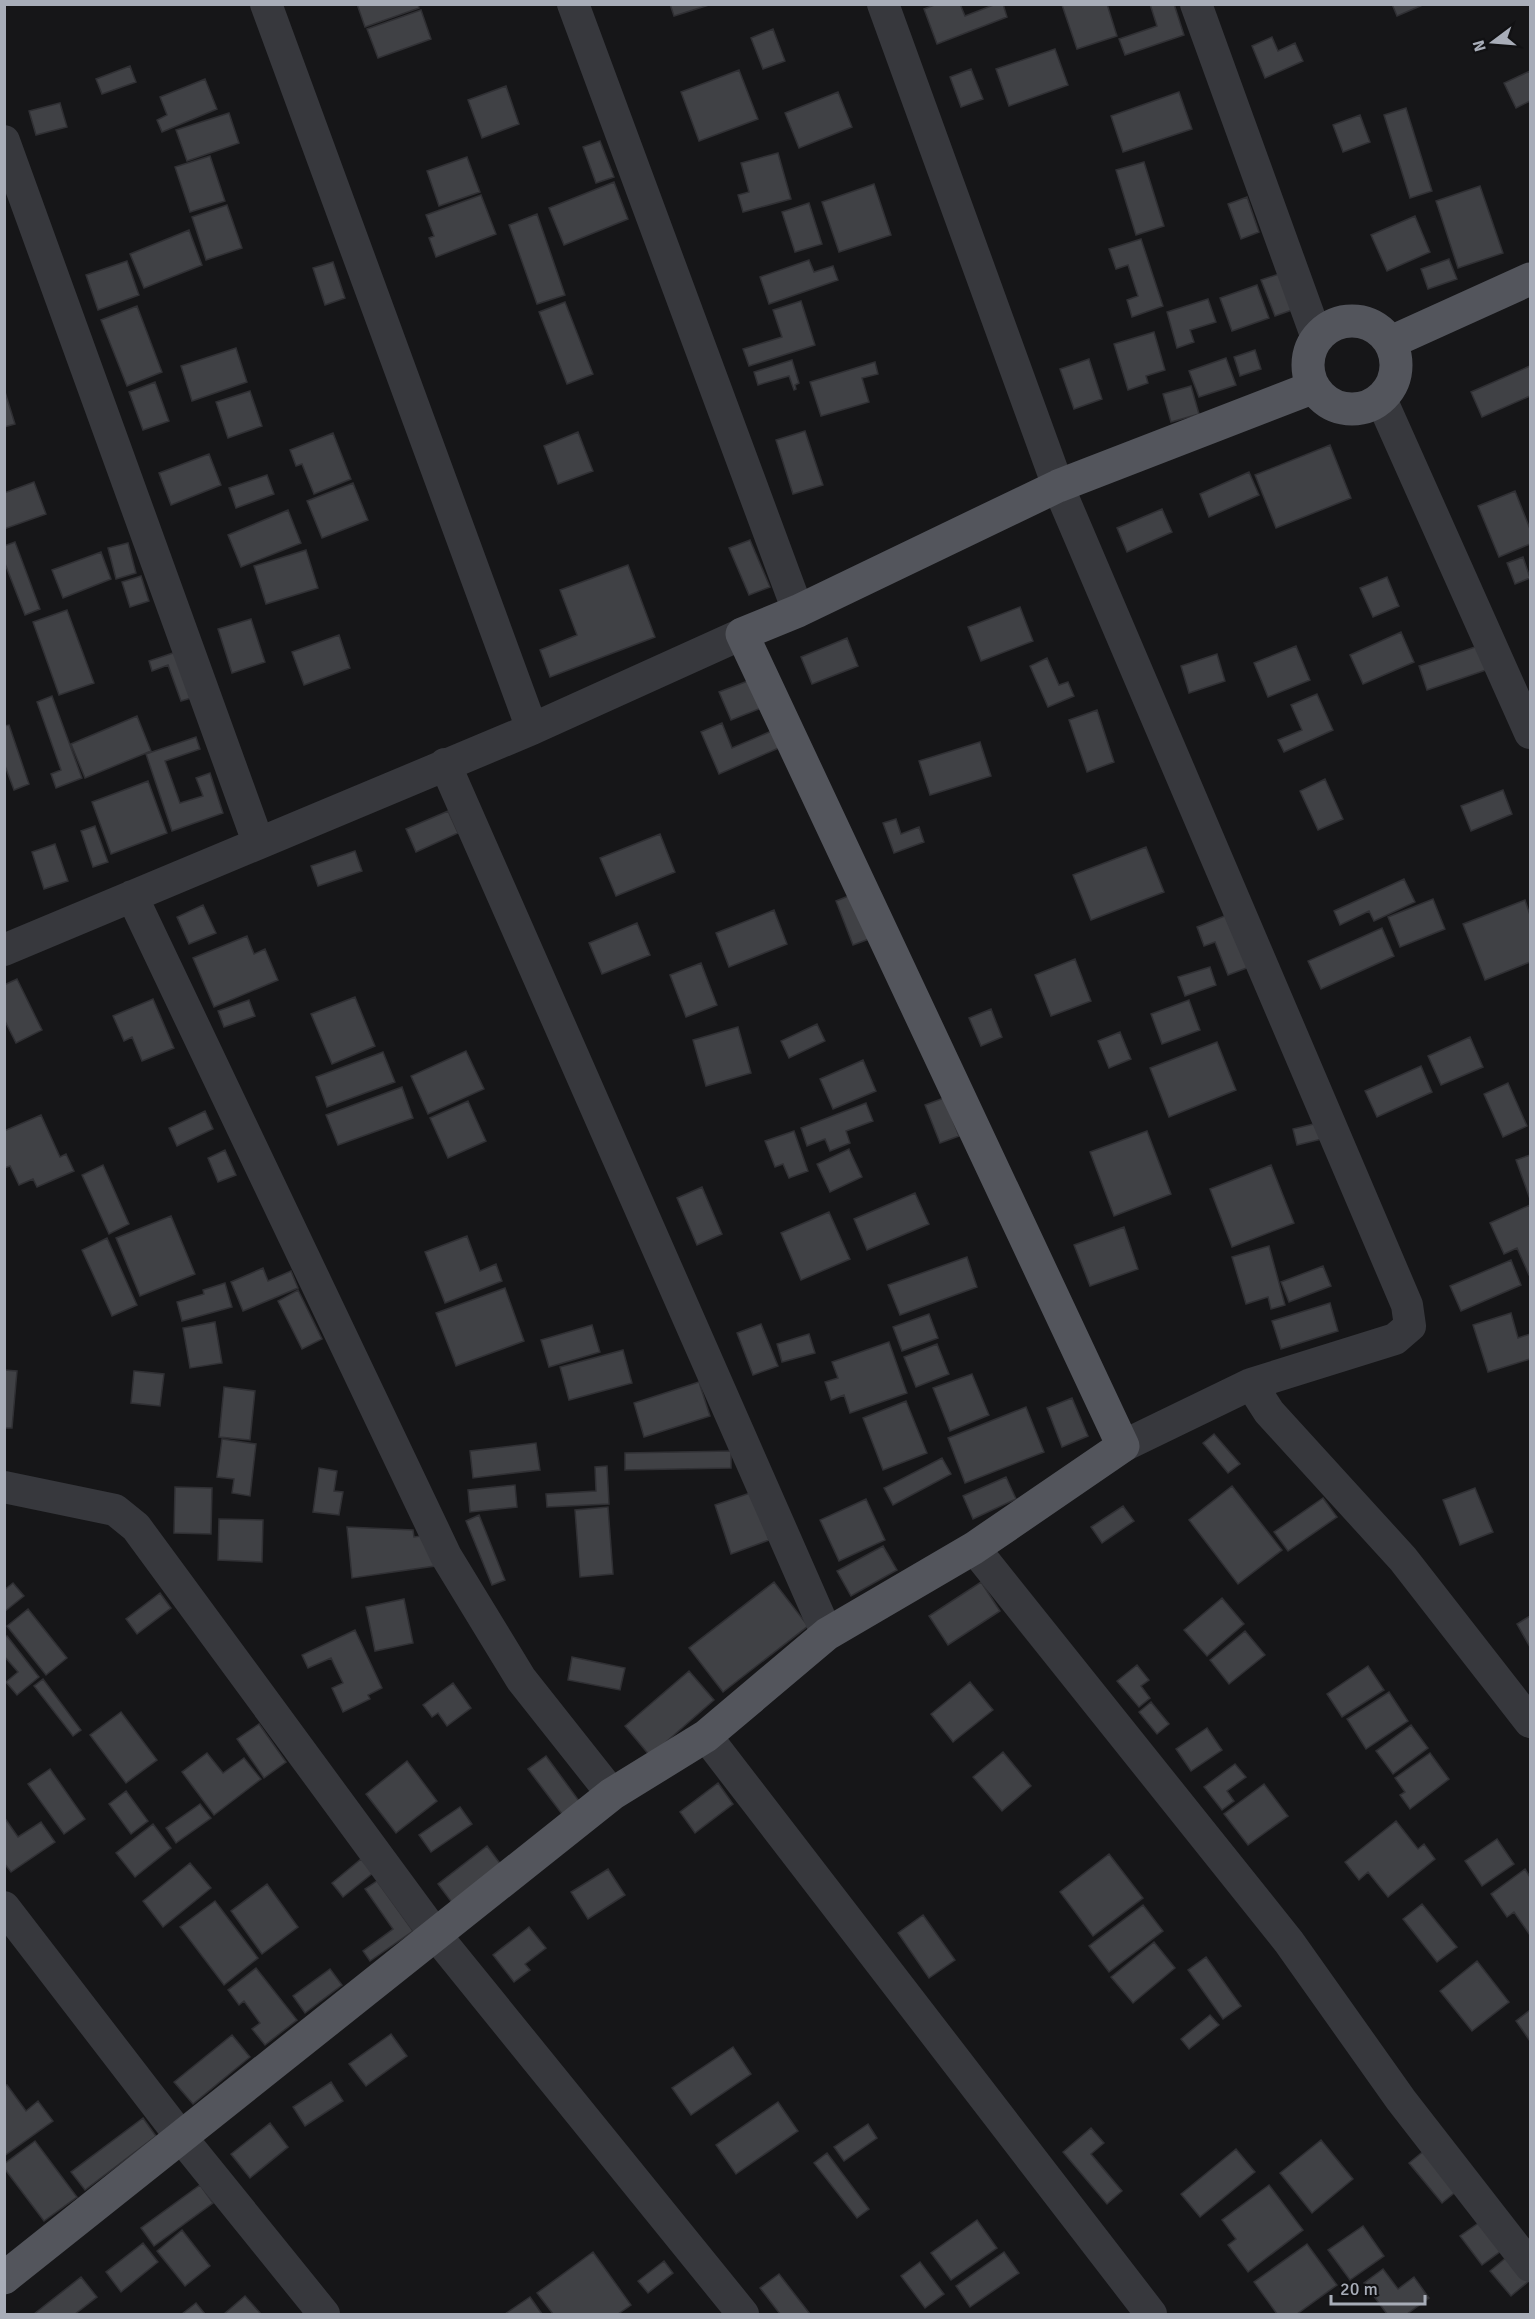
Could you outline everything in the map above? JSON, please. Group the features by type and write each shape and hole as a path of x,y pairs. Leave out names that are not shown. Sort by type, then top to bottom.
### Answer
{"main road":[{"path":"1390,342 1530,279"},
{"path":"1346,321 1363,322 1379,329 1390,342 1396,357 1396,373 1381,399 1367,407 1352,410 1337,407 1324,399 1314,387 1308,371 1309,353 1317,338 1330,326 1346,321"},
{"path":"4,2278 612,1794 706,1736 827,1634 974,1548 1124,1446 742,634 798,611 1058,486 1314,387"}],"street":[{"path":"266,4 532,729"},
{"path":"573,4 798,611"},
{"path":"883,4 1058,486 1407,1305 1410,1326 1395,1339 1251,1384 1124,1446"},
{"path":"1196,4 1317,338"},
{"path":"4,141 258,842"},
{"path":"1381,399 1530,733"},
{"path":"4,950 532,729 742,634"},
{"path":"445,764 827,1634"},
{"path":"132,896 446,1556 520,1679 612,1794"},
{"path":"1251,1384 1269,1412 1403,1559 1530,1722"},
{"path":"4,1487 115,1510 136,1527 435,1934 743,2314"},
{"path":"974,1548 1289,1942 1401,2100 1530,2266"},
{"path":"706,1736 1151,2314"},
{"path":"4,1906 181,2137 324,2314"}],"building":[{"path":"357,4 418,4 419,8 365,27"},
{"path":"670,4 712,4 674,16"},
{"path":"937,4 960,4 965,16 996,4 1003,4 1007,17 937,44 924,9"},
{"path":"1107,4 1117,36 1077,49 1062,5"},
{"path":"1150,4 1174,4 1184,35 1125,55 1119,39 1157,26"},
{"path":"1392,4 1425,4 1397,16"},
{"path":"421,10 431,39 378,58 367,29"},
{"path":"773,29 785,61 763,69 751,38"},
{"path":"1272,37 1278,51 1295,43 1303,61 1265,78 1252,46"},
{"path":"1055,49 1068,85 1009,106 996,69"},
{"path":"130,66 136,82 102,94 96,79"},
{"path":"971,69 983,99 961,107 950,77"},
{"path":"739,70 758,119 699,141 681,92"},
{"path":"1530,71 1530,101 1516,108 1504,83"},
{"path":"205,79 217,109 162,132 157,120 167,115 160,97"},
{"path":"506,86 519,124 482,138 468,100"},
{"path":"838,92 852,127 799,148 785,113"},
{"path":"1179,92 1192,129 1123,152 1111,116"},
{"path":"60,103 67,127 36,135 29,111"},
{"path":"1406,108 1432,191 1410,198 1384,115"},
{"path":"229,113 239,143 187,161 176,130"},
{"path":"1360,115 1370,142 1343,152 1333,125"},
{"path":"600,141 614,177 596,183 583,147"},
{"path":"778,153 791,199 743,212 738,195 749,192 741,163"},
{"path":"210,156 225,201 190,212 175,167"},
{"path":"467,157 480,192 439,206 427,171"},
{"path":"1144,162 1164,226 1136,235 1116,170"},
{"path":"614,182 628,219 564,245 549,208"},
{"path":"874,184 891,235 839,252 822,202"},
{"path":"1480,186 1503,253 1458,268 1436,201"},
{"path":"481,195 496,234 436,257 429,238 434,236 426,215"},
{"path":"1247,197 1259,232 1241,239 1228,204"},
{"path":"809,203 822,244 795,252 782,212"},
{"path":"227,205 242,248 206,260 192,217"},
{"path":"537,214 565,295 537,304 509,225"},
{"path":"1415,216 1430,252 1387,271 1371,235"},
{"path":"189,230 202,265 144,288 130,254"},
{"path":"1141,239 1163,306 1132,317 1127,300 1138,296 1128,265 1116,269 1109,249"},
{"path":"1449,259 1457,279 1428,289 1421,269"},
{"path":"809,260 814,272 833,266 838,280 769,304 760,277"},
{"path":"127,261 139,295 98,310 86,275"},
{"path":"333,262 345,298 325,305 313,268"},
{"path":"1279,274 1292,310 1275,316 1261,280"},
{"path":"1257,285 1269,318 1232,331 1220,298"},
{"path":"1208,299 1216,322 1190,330 1194,342 1177,348 1167,312"},
{"path":"801,301 815,345 749,366 743,349 782,337 773,310"},
{"path":"565,302 593,374 567,384 539,312"},
{"path":"137,306 162,372 127,386 101,320"},
{"path":"1154,332 1165,370 1146,376 1148,383 1128,390 1114,344"},
{"path":"236,348 247,382 192,401 181,366"},
{"path":"1255,350 1261,369 1240,376 1234,357"},
{"path":"1226,358 1236,385 1199,397 1189,371"},
{"path":"1089,359 1102,399 1074,409 1060,369"},
{"path":"792,360 799,383 795,385 796,389 794,390 789,376 758,385 754,372"},
{"path":"875,362 878,374 862,378 869,402 821,416 810,382"},
{"path":"1530,366 1530,396 1482,417 1471,392"},
{"path":"155,382 169,421 143,430 129,392"},
{"path":"1191,386 1199,414 1171,422 1163,394"},
{"path":"250,391 262,426 228,438 216,402"},
{"path":"4,392 15,424 4,427"},
{"path":"805,431 823,485 793,494 776,440"},
{"path":"578,432 593,471 558,484 544,446"},
{"path":"333,433 351,479 314,494 302,464 296,466 290,450"},
{"path":"1330,445 1351,498 1276,528 1255,475"},
{"path":"209,454 221,485 171,505 159,473"},
{"path":"1249,472 1259,495 1209,517 1200,494"},
{"path":"267,475 274,494 236,508 229,488"},
{"path":"34,482 46,514 4,529 4,493"},
{"path":"353,483 368,520 322,538 307,501"},
{"path":"1515,491 1530,529 1530,544 1499,557 1478,506"},
{"path":"1162,509 1172,532 1127,552 1117,528"},
{"path":"288,510 301,543 241,567 228,535"},
{"path":"750,540 770,587 749,595 729,548"},
{"path":"15,542 40,609 25,615 4,561 4,546"},
{"path":"128,543 136,573 116,579 108,548"},
{"path":"306,550 318,588 266,604 254,566"},
{"path":"101,552 111,579 63,598 52,570"},
{"path":"1523,557 1530,578 1515,584 1507,563"},
{"path":"628,565 655,637 550,677 540,650 577,635 560,590"},
{"path":"141,576 149,601 130,607 122,582"},
{"path":"1387,577 1399,606 1373,617 1360,588"},
{"path":"1020,607 1033,641 981,661 968,627"},
{"path":"67,610 94,683 59,695 33,622"},
{"path":"251,619 265,662 232,673 218,629"},
{"path":"1401,632 1414,662 1363,684 1350,655"},
{"path":"339,635 350,668 304,685 292,652"},
{"path":"847,638 858,666 812,684 801,657"},
{"path":"1296,646 1310,680 1268,697 1254,663"},
{"path":"1478,646 1486,670 1427,690 1419,666"},
{"path":"176,652 191,698 181,701 168,665 152,671 149,661"},
{"path":"1217,654 1225,681 1189,693 1181,666"},
{"path":"1047,658 1059,685 1068,682 1074,696 1048,707 1030,666"},
{"path":"753,679 764,707 731,720 719,692"},
{"path":"1317,694 1333,730 1284,752 1278,740 1302,730 1291,705"},
{"path":"52,696 82,778 56,788 51,774 61,770 37,702"},
{"path":"1097,710 1114,762 1087,772 1069,720"},
{"path":"137,716 151,751 85,778 71,744"},
{"path":"722,723 732,748 774,730 781,747 719,774 701,732"},
{"path":"9,725 29,784 14,790 4,763 4,726"},
{"path":"196,737 200,749 165,761 180,803 203,796 196,778 210,773 223,813 172,831 146,754"},
{"path":"980,742 991,776 930,795 919,761"},
{"path":"1325,779 1343,819 1318,830 1300,791"},
{"path":"148,781 167,833 111,854 92,802"},
{"path":"1503,790 1512,814 1471,831 1461,806"},
{"path":"448,811 458,833 416,852 406,829"},
{"path":"896,819 901,834 919,827 924,842 894,853 883,823"},
{"path":"95,826 108,862 93,867 81,831"},
{"path":"660,834 675,872 616,896 600,858"},
{"path":"55,844 68,881 44,889 32,852"},
{"path":"1146,847 1164,892 1091,920 1073,875"},
{"path":"355,851 362,871 318,886 311,866"},
{"path":"1404,879 1415,902 1374,921 1369,911 1340,925 1334,911"},
{"path":"851,895 869,939 853,945 836,901"},
{"path":"1433,899 1445,929 1400,947 1388,917"},
{"path":"1525,900 1530,915 1530,962 1485,980 1463,924"},
{"path":"203,905 216,933 189,944 177,917"},
{"path":"774,910 787,944 729,967 716,933"},
{"path":"1232,913 1252,966 1228,975 1215,942 1204,946 1197,927"},
{"path":"637,923 650,955 602,974 589,943"},
{"path":"1382,928 1394,956 1321,989 1308,961"},
{"path":"247,936 254,954 265,949 278,980 214,1007 193,958"},
{"path":"1075,959 1091,1001 1051,1016 1035,975"},
{"path":"701,963 717,1005 686,1017 670,975"},
{"path":"1210,967 1216,985 1185,996 1178,977"},
{"path":"17,979 42,1030 16,1043 4,1019 4,985"},
{"path":"355,997 375,1046 332,1064 311,1014"},
{"path":"153,999 174,1048 142,1061 132,1037 124,1041 113,1016"},
{"path":"249,1000 255,1016 224,1027 218,1011"},
{"path":"1189,1000 1200,1030 1162,1044 1151,1014"},
{"path":"991,1009 1002,1037 981,1046 969,1018"},
{"path":"817,1024 825,1041 789,1058 781,1041"},
{"path":"738,1027 751,1073 706,1086 693,1040"},
{"path":"1120,1032 1131,1059 1109,1068 1098,1041"},
{"path":"1470,1037 1483,1067 1441,1085 1428,1056"},
{"path":"1217,1042 1236,1090 1169,1117 1150,1068"},
{"path":"466,1051 484,1089 428,1114 411,1076"},
{"path":"383,1052 395,1082 327,1107 316,1077"},
{"path":"863,1060 876,1091 833,1109 820,1079"},
{"path":"1421,1066 1432,1092 1377,1117 1365,1091"},
{"path":"1508,1083 1527,1126 1503,1137 1484,1094"},
{"path":"402,1087 413,1118 338,1145 326,1115"},
{"path":"944,1098 959,1136 940,1143 925,1105"},
{"path":"468,1101 486,1141 448,1158 430,1118"},
{"path":"866,1103 873,1121 846,1131 850,1143 830,1151 825,1139 807,1146 801,1128"},
{"path":"205,1111 213,1129 177,1146 169,1128"},
{"path":"41,1115 60,1157 66,1154 74,1171 37,1187 33,1179 19,1185 10,1166 4,1168 4,1131"},
{"path":"1318,1123 1322,1139 1297,1145 1293,1129"},
{"path":"794,1131 808,1171 789,1178 783,1164 775,1167 765,1141"},
{"path":"1147,1131 1171,1194 1114,1216 1090,1152"},
{"path":"849,1149 862,1177 830,1192 817,1164"},
{"path":"225,1150 236,1175 218,1182 208,1158"},
{"path":"1530,1155 1530,1199 1516,1160"},
{"path":"103,1165 129,1224 109,1234 82,1175"},
{"path":"1271,1165 1294,1223 1232,1247 1210,1189"},
{"path":"702,1187 722,1234 697,1245 677,1198"},
{"path":"915,1193 929,1224 867,1250 854,1219"},
{"path":"1530,1205 1529,1275 1517,1248 1504,1254 1490,1223"},
{"path":"829,1212 850,1259 801,1280 781,1233"},
{"path":"171,1216 195,1274 140,1296 116,1238"},
{"path":"1124,1227 1138,1269 1090,1286 1074,1245"},
{"path":"467,1236 480,1271 496,1264 502,1281 445,1303 425,1252"},
{"path":"107,1238 137,1305 112,1316 82,1250"},
{"path":"1269,1246 1285,1305 1271,1309 1268,1297 1246,1304 1232,1257"},
{"path":"967,1257 977,1287 900,1315 888,1285"},
{"path":"1511,1260 1521,1285 1461,1311 1450,1286"},
{"path":"1323,1266 1331,1286 1289,1302 1281,1282"},
{"path":"263,1268 268,1281 291,1271 298,1288 243,1311 231,1282"},
{"path":"225,1283 232,1307 182,1321 177,1302 204,1294 203,1290"},
{"path":"505,1288 524,1341 456,1366 436,1313"},
{"path":"298,1290 322,1339 302,1349 278,1301"},
{"path":"1330,1303 1338,1331 1281,1349 1272,1321"},
{"path":"1511,1313 1518,1338 1530,1334 1530,1359 1488,1372 1473,1325"},
{"path":"929,1314 938,1338 902,1351 893,1327"},
{"path":"215,1322 222,1363 190,1368 183,1328"},
{"path":"761,1324 778,1366 753,1375 737,1333"},
{"path":"592,1325 600,1352 549,1367 541,1340"},
{"path":"809,1334 815,1353 782,1362 777,1344"},
{"path":"889,1342 907,1393 850,1413 844,1395 831,1400 825,1382 838,1378 832,1362"},
{"path":"937,1344 949,1374 916,1387 904,1357"},
{"path":"623,1350 632,1383 569,1400 560,1367"},
{"path":"4,1370 17,1371 12,1428 4,1428"},
{"path":"134,1371 164,1374 160,1406 131,1403"},
{"path":"972,1374 989,1415 950,1431 933,1388"},
{"path":"699,1382 710,1416 644,1437 634,1403"},
{"path":"224,1387 255,1391 250,1440 219,1437"},
{"path":"1072,1398 1088,1436 1062,1447 1047,1408"},
{"path":"906,1401 927,1453 883,1470 863,1418"},
{"path":"1026,1407 1044,1452 965,1483 948,1438"},
{"path":"1214,1434 1240,1464 1228,1473 1203,1443"},
{"path":"222,1439 256,1444 250,1496 232,1493 234,1479 217,1477"},
{"path":"536,1443 540,1470 473,1478 470,1451"},
{"path":"731,1451 731,1468 625,1470 625,1453"},
{"path":"942,1458 951,1474 893,1505 884,1488"},
{"path":"607,1466 609,1504 547,1507 546,1494 596,1491 595,1467"},
{"path":"319,1468 337,1471 334,1491 343,1492 339,1515 313,1512"},
{"path":"1006,1477 1016,1499 973,1519 963,1496"},
{"path":"515,1485 517,1507 470,1512 468,1490"},
{"path":"1232,1486 1282,1550 1238,1584 1189,1520"},
{"path":"175,1487 212,1488 211,1534 174,1533"},
{"path":"1475,1488 1493,1532 1460,1545 1443,1500"},
{"path":"753,1492 769,1540 731,1554 715,1505"},
{"path":"1323,1498 1337,1517 1288,1551 1274,1532"},
{"path":"866,1499 885,1540 839,1561 820,1520"},
{"path":"1123,1506 1134,1521 1102,1543 1091,1527"},
{"path":"608,1507 613,1574 580,1577 575,1510"},
{"path":"479,1515 505,1580 492,1585 466,1521"},
{"path":"219,1519 263,1520 262,1562 218,1560"},
{"path":"347,1527 413,1530 414,1537 430,1535 435,1566 352,1578"},
{"path":"883,1546 897,1570 851,1596 837,1571"},
{"path":"774,1582 808,1626 723,1692 689,1648"},
{"path":"981,1582 1000,1611 948,1645 929,1616"},
{"path":"13,1583 24,1596 4,1612 4,1590"},
{"path":"160,1593 171,1608 137,1634 126,1619"},
{"path":"1222,1598 1244,1624 1207,1656 1184,1630"},
{"path":"404,1599 413,1643 375,1651 366,1607"},
{"path":"28,1609 67,1658 46,1675 7,1626"},
{"path":"1530,1616 1530,1647 1517,1624"},
{"path":"355,1630 382,1688 368,1695 370,1699 343,1712 332,1688 343,1683 331,1658 308,1668 302,1655"},
{"path":"1245,1631 1265,1655 1229,1684 1210,1660"},
{"path":"7,1636 39,1677 17,1695 6,1682 18,1672 4,1656 4,1638"},
{"path":"572,1657 625,1668 620,1690 568,1680"},
{"path":"1137,1665 1149,1680 1141,1686 1150,1698 1139,1707 1117,1681"},
{"path":"1368,1666 1384,1690 1342,1717 1327,1694"},
{"path":"689,1671 714,1700 650,1756 625,1726"},
{"path":"43,1679 81,1730 73,1736 34,1686"},
{"path":"970,1682 993,1710 953,1742 931,1714"},
{"path":"453,1683 471,1708 447,1726 438,1713 432,1717 423,1705"},
{"path":"1389,1692 1408,1721 1366,1749 1347,1719"},
{"path":"1151,1702 1169,1724 1157,1734 1139,1712"},
{"path":"121,1712 157,1760 126,1783 90,1735"},
{"path":"259,1724 286,1762 264,1778 237,1739"},
{"path":"1411,1725 1428,1748 1393,1774 1376,1751"},
{"path":"1207,1728 1222,1750 1191,1771 1176,1749"},
{"path":"1003,1752 1031,1786 1002,1811 973,1777"},
{"path":"207,1753 223,1773 244,1758 261,1779 214,1815 182,1772"},
{"path":"1430,1753 1449,1779 1410,1809 1400,1795 1405,1792 1395,1778"},
{"path":"546,1756 582,1805 565,1818 528,1769"},
{"path":"407,1761 437,1801 396,1833 366,1794"},
{"path":"1235,1764 1246,1777 1227,1791 1234,1801 1222,1810 1204,1787"},
{"path":"50,1769 85,1819 64,1834 28,1784"},
{"path":"718,1783 733,1804 695,1833 680,1812"},
{"path":"1264,1784 1288,1816 1248,1845 1224,1814"},
{"path":"126,1791 148,1821 131,1834 109,1804"},
{"path":"200,1804 211,1818 176,1843 166,1828"},
{"path":"460,1807 472,1824 431,1852 419,1835"},
{"path":"4,1817 18,1837 41,1822 55,1842 11,1872 4,1863"},
{"path":"1396,1821 1418,1849 1424,1844 1435,1859 1388,1897 1368,1872 1359,1880 1345,1862"},
{"path":"153,1824 171,1848 135,1877 116,1853"},
{"path":"1497,1839 1514,1864 1482,1886 1465,1861"},
{"path":"487,1846 502,1866 453,1904 438,1884"},
{"path":"1109,1854 1143,1898 1093,1936 1060,1892"},
{"path":"361,1859 373,1873 343,1897 332,1883"},
{"path":"190,1863 211,1888 163,1927 143,1901"},
{"path":"608,1869 625,1895 588,1919 571,1892"},
{"path":"1525,1869 1530,1877 1530,1935 1514,1912 1507,1917 1491,1894"},
{"path":"377,1881 413,1931 370,1961 363,1951 393,1929 365,1889"},
{"path":"267,1884 298,1927 262,1954 231,1911"},
{"path":"215,1901 258,1958 224,1985 180,1927"},
{"path":"1422,1904 1457,1947 1437,1962 1403,1919"},
{"path":"1143,1905 1163,1931 1109,1972 1089,1946"},
{"path":"923,1915 955,1960 929,1978 898,1933"},
{"path":"529,1927 546,1948 525,1964 530,1970 514,1982 493,1955"},
{"path":"1154,1942 1175,1968 1133,2003 1111,1977"},
{"path":"1206,1957 1241,2006 1223,2019 1188,1970"},
{"path":"1477,1961 1509,2002 1472,2031 1440,1991"},
{"path":"256,1968 297,2020 265,2045 252,2029 260,2023 244,2001 239,2005 228,1990"},
{"path":"330,1969 342,1985 305,2013 293,1996"},
{"path":"1530,2010 1530,2041 1516,2021"},
{"path":"1210,2015 1219,2025 1189,2049 1181,2039"},
{"path":"391,2034 407,2056 366,2086 349,2064"},
{"path":"232,2035 250,2057 193,2104 174,2082"},
{"path":"733,2047 751,2074 691,2115 672,2088"},
{"path":"331,2082 343,2101 305,2126 293,2107"},
{"path":"7,2085 26,2111 38,2101 53,2121 4,2156 4,2086"},
{"path":"778,2102 798,2131 736,2174 716,2145"},
{"path":"143,2118 156,2136 85,2190 71,2172"},
{"path":"270,2123 288,2147 250,2178 231,2154"},
{"path":"868,2124 877,2138 844,2161 834,2147"},
{"path":"1091,2128 1104,2143 1091,2154 1122,2191 1107,2204 1063,2152"},
{"path":"1321,2140 1353,2179 1312,2213 1280,2173"},
{"path":"35,2141 77,2197 44,2221 4,2168 4,2164"},
{"path":"1236,2149 1255,2172 1200,2217 1181,2194"},
{"path":"1425,2150 1458,2190 1442,2203 1409,2163"},
{"path":"827,2153 869,2209 857,2218 814,2163"},
{"path":"200,2185 213,2203 154,2246 141,2228"},
{"path":"1269,2185 1303,2230 1248,2272 1228,2245 1236,2239 1222,2220"},
{"path":"977,2220 997,2248 951,2280 931,2253"},
{"path":"1480,2222 1501,2251 1482,2265 1460,2236"},
{"path":"1363,2226 1384,2256 1350,2280 1328,2250"},
{"path":"182,2230 210,2266 185,2286 157,2251"},
{"path":"143,2243 158,2262 121,2292 106,2272"},
{"path":"1307,2244 1337,2285 1297,2314 1277,2314 1254,2282"},
{"path":"593,2252 631,2305 618,2314 553,2314 537,2293"},
{"path":"1004,2252 1019,2273 970,2307 956,2286"},
{"path":"1508,2256 1529,2281 1511,2296 1490,2271"},
{"path":"664,2261 673,2273 648,2293 638,2281"},
{"path":"920,2262 944,2294 925,2308 901,2276"},
{"path":"1383,2269 1398,2289 1414,2277 1429,2298 1407,2314 1387,2314 1364,2283"},
{"path":"779,2274 810,2314 780,2314 760,2288"},
{"path":"81,2277 97,2297 75,2314 34,2314"},
{"path":"245,2296 261,2314 224,2314"},
{"path":"530,2297 542,2314 505,2314"},
{"path":"196,2303 205,2314 182,2314"}]}
